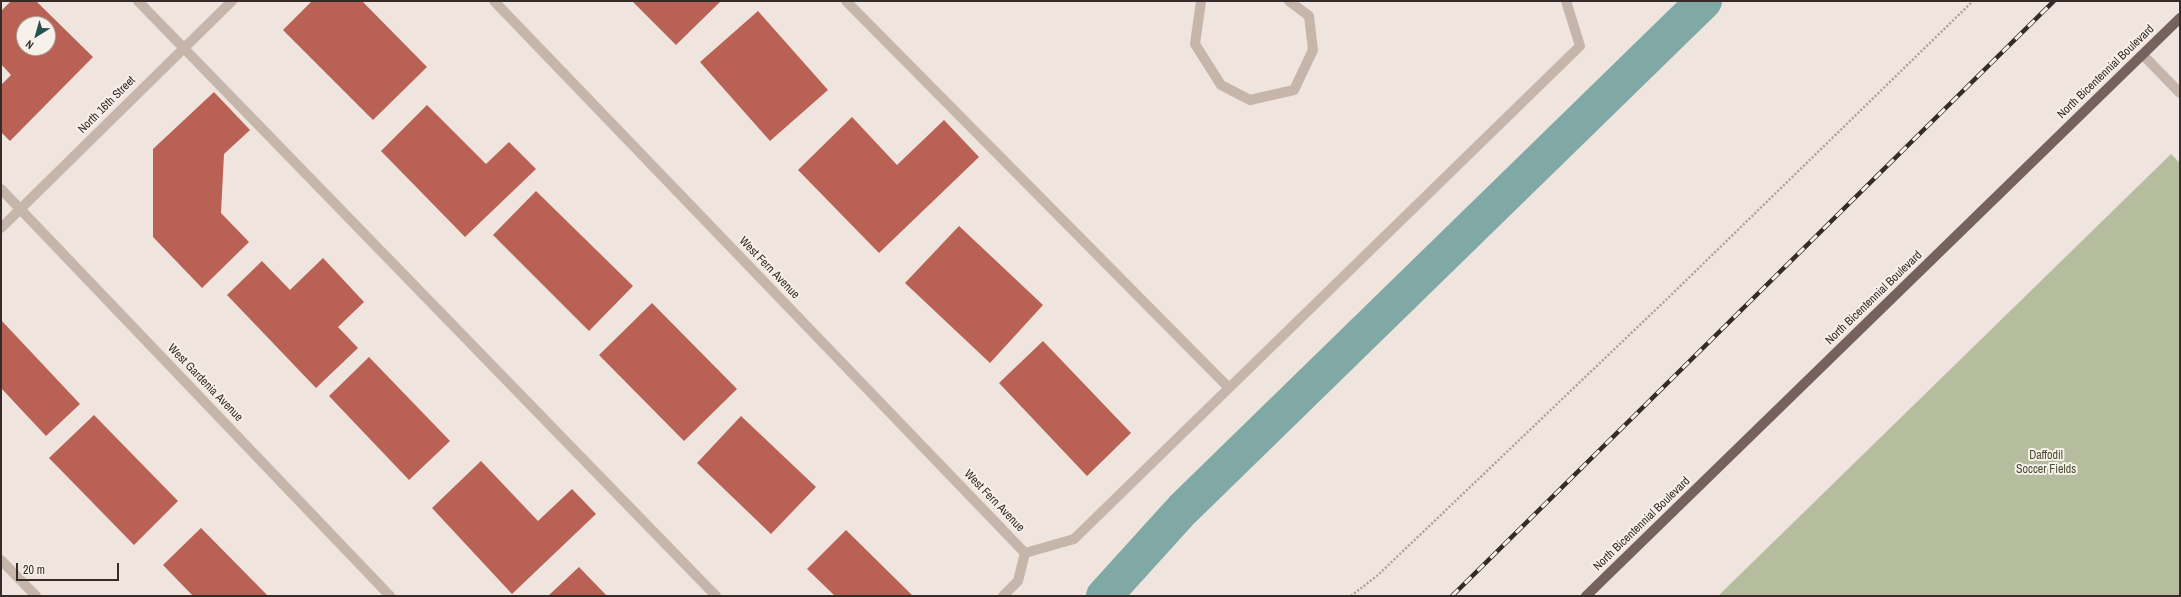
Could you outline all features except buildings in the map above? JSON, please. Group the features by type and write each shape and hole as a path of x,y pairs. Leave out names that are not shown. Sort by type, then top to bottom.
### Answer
{"main road":[{"name":"North Bicentennial Boulevard","path":"1586,596 2180,18"}],"street":[{"path":"138,1 716,596"},
{"name":"North 16th Street","path":"1,228 232,1"},
{"name":"West Fern Avenue","path":"494,1 1025,553"},
{"path":"846,1 1229,388"},
{"path":"1201,1 1195,44 1221,85 1250,100 1294,90 1313,50 1309,16 1289,1"},
{"path":"1003,596 1018,581 1025,553 1074,539 1580,46 1566,1"},
{"path":"2143,55 2180,93"},
{"name":"West Gardenia Avenue","path":"1,189 390,596"},
{"path":"1,560 36,596"}],"path":[{"path":"1351,596 1378,574 1664,302 1973,1"}],"green space":[{"name":"Daffodil Soccer Fields","path":"2171,154 2180,163 2180,596 1718,596"}],"waterway":[{"path":"1104,596 1182,510 1704,1"}],"railway":[{"path":"1452,596 2054,1"}]}
